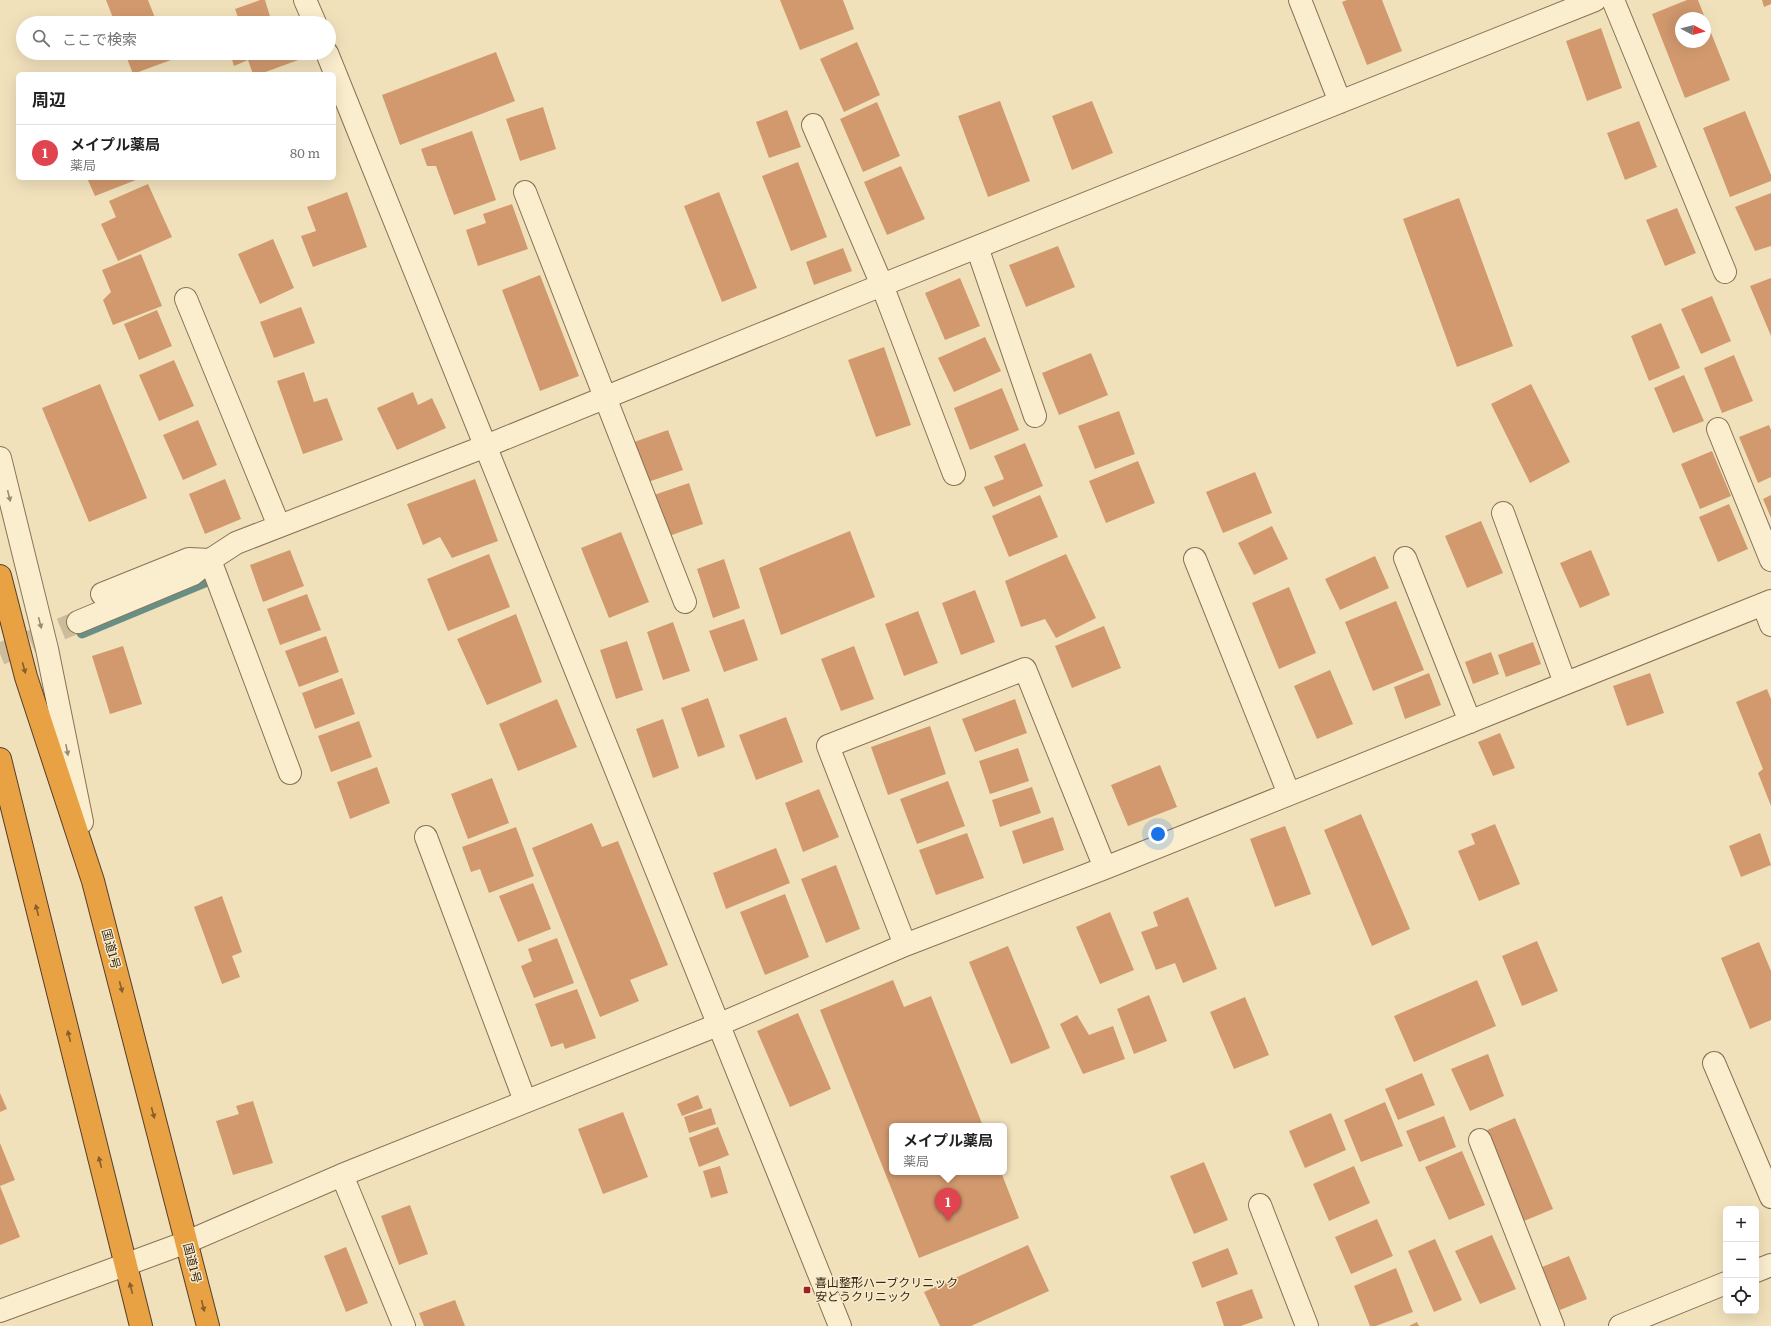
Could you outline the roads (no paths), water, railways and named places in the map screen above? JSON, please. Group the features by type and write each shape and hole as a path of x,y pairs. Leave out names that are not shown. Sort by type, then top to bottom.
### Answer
{"highway":[{"name":"国道1号","path":"0,576 26,678 94,881 208,1326"},
{"path":"0,759 141,1326"}],"street":[{"path":"306,0 312,16"},
{"path":"1300,0 1340,102"},
{"path":"78,622 193,574 210,560 236,543 486,446 882,285 1595,0"},
{"path":"1613,0 1725,272"},
{"path":"330,60 335,72"},
{"path":"336,75 720,1024 840,1326"},
{"path":"813,125 882,285 954,474"},
{"path":"525,192 685,602"},
{"path":"977,247 1036,416"},
{"path":"186,299 279,526"},
{"path":"1718,429 1771,560"},
{"path":"0,458 47,649 94,881"},
{"path":"1503,513 1565,683"},
{"path":"1405,558 1470,722"},
{"path":"102,594 189,559 210,560"},
{"path":"1195,559 1289,794"},
{"path":"210,560 290,773"},
{"path":"0,1311 187,1242 342,1175 720,1024 905,945 1105,868 1767,603 1771,625"},
{"path":"905,945 828,746 1025,669 1105,868"},
{"path":"426,837 525,1101"},
{"path":"1714,1063 1771,1197"},
{"path":"1480,1140 1553,1326"},
{"path":"342,1175 404,1326"},
{"path":"1260,1205 1307,1326"},
{"path":"1759,1270 1771,1265"},
{"path":"1620,1326 1723,1284"}],"waterway":[{"path":"82,633 205,582"}],"tunnel":[{"path":"0,654 78,622"}],"place":[{"name":"メイプル薬局","path":"948,1221"},
{"name":"喜山整形ハーブクリニック 安どうクリニック","path":"807,1290"}]}
